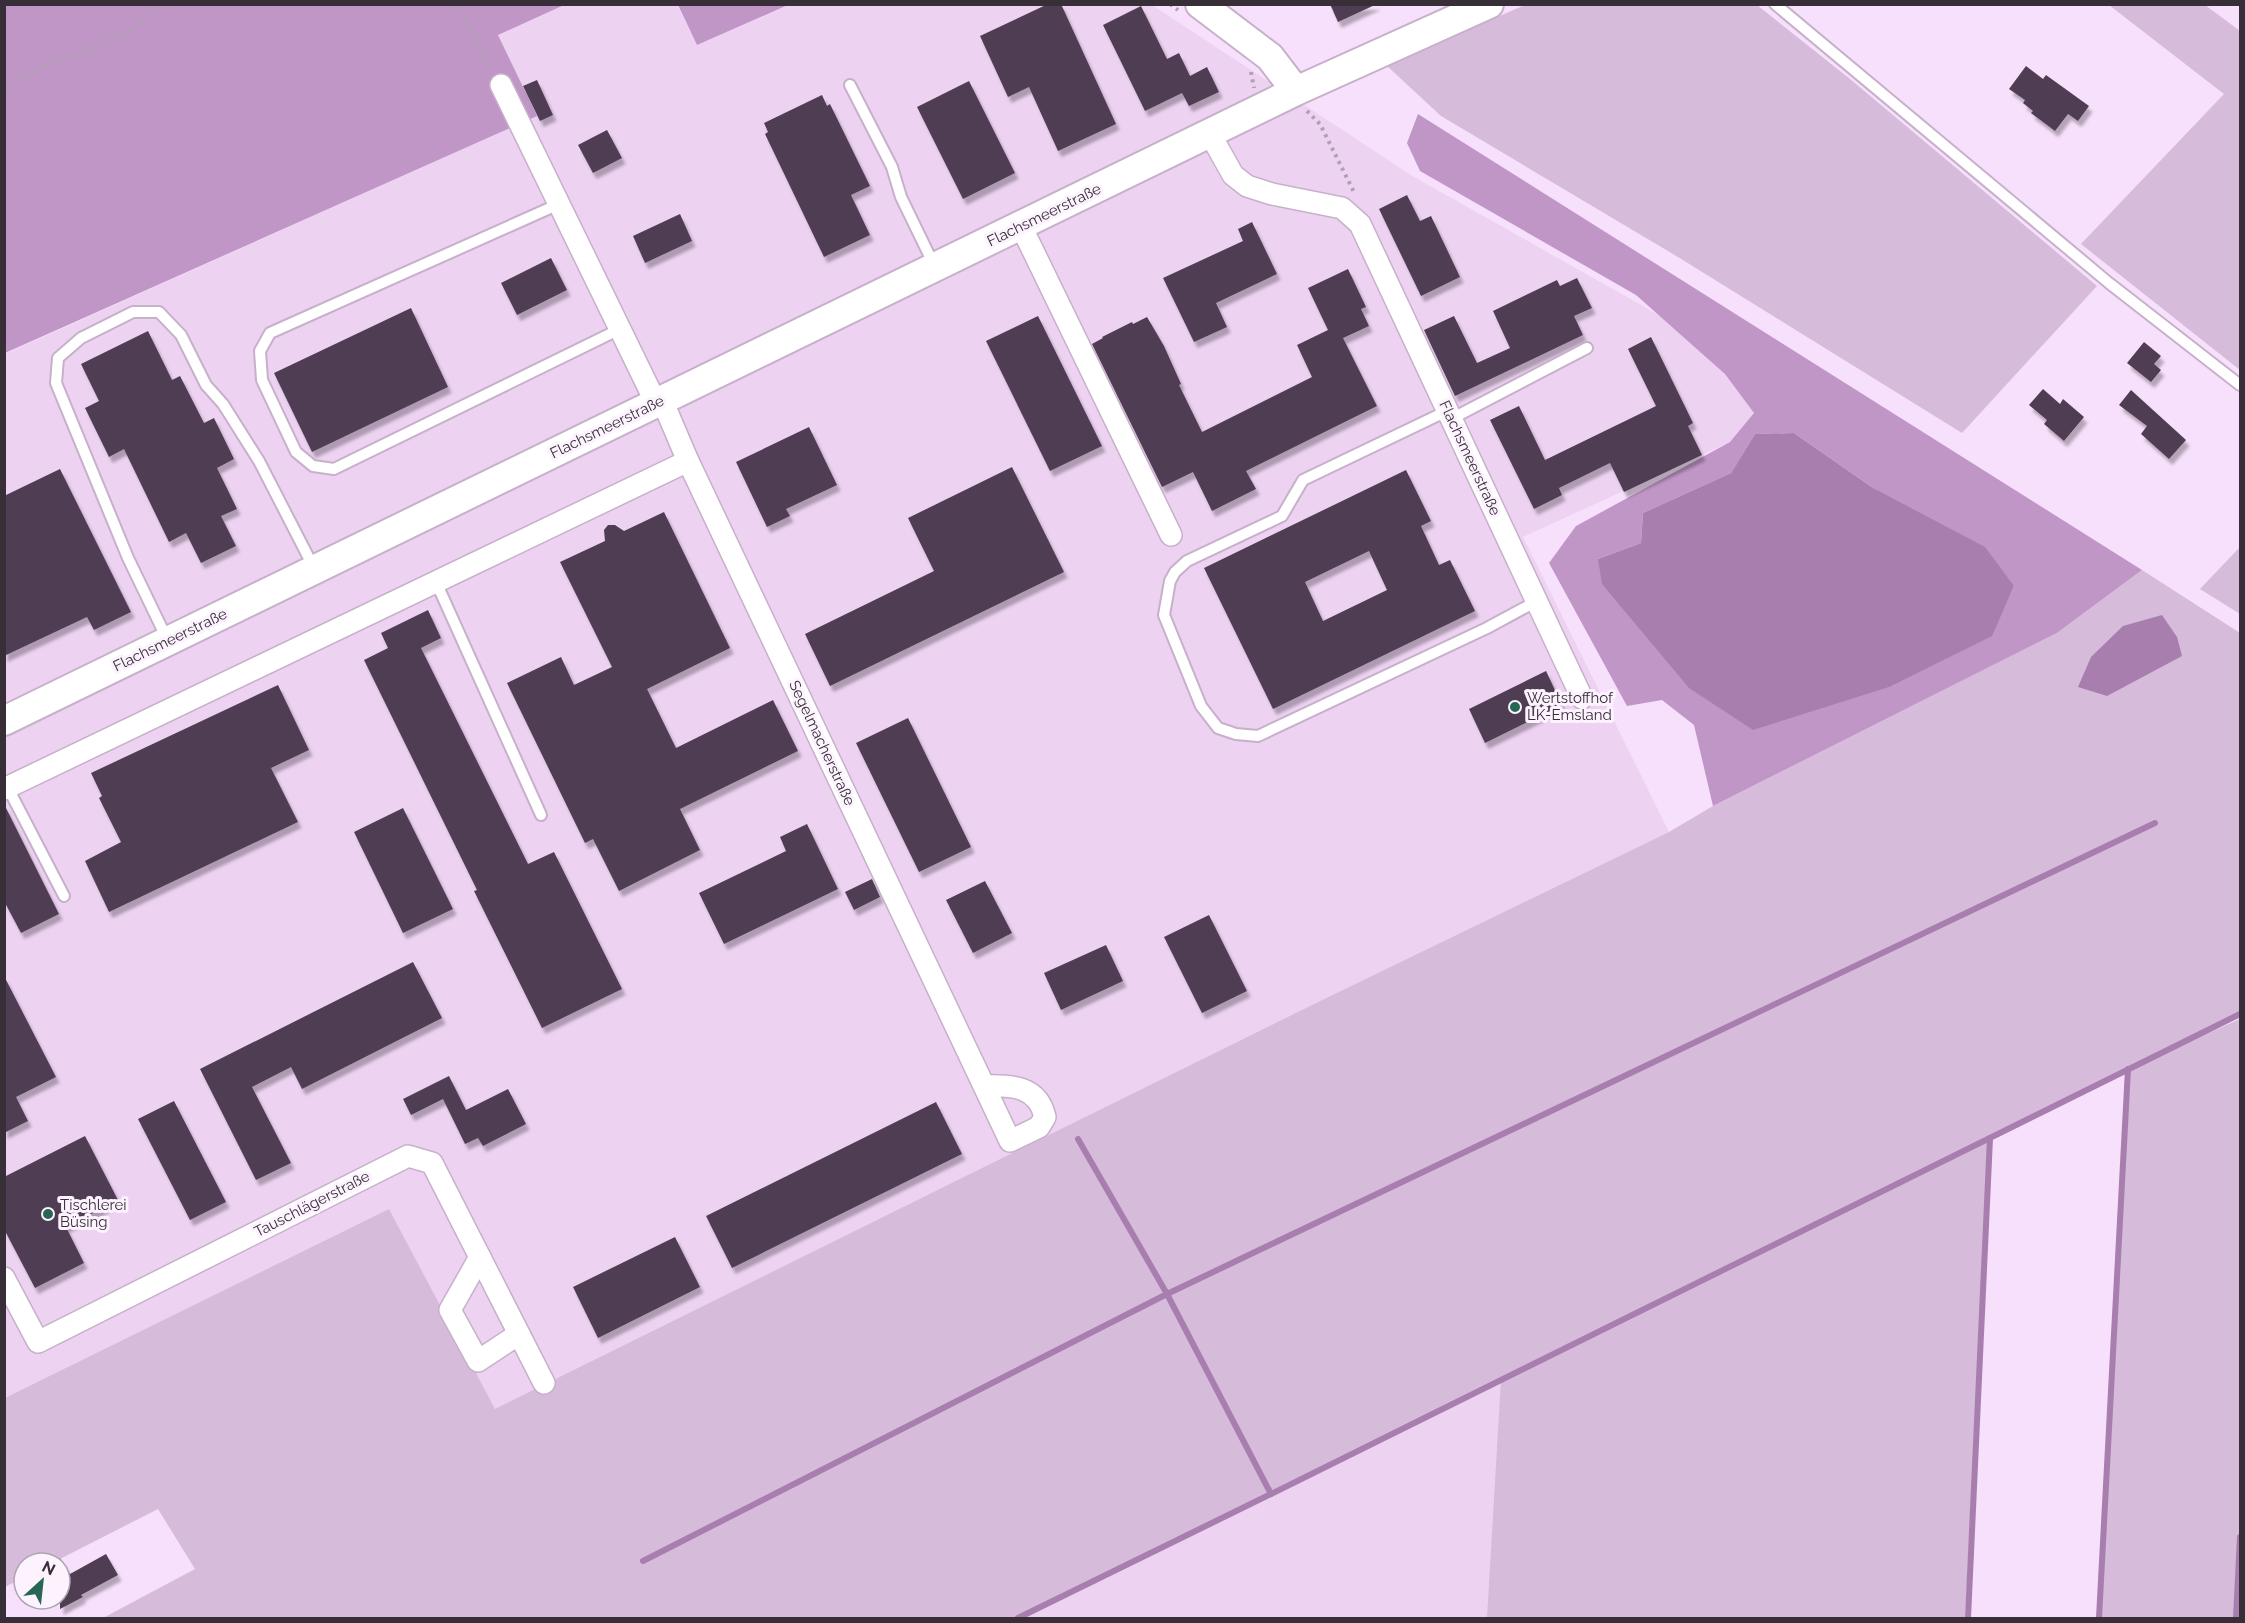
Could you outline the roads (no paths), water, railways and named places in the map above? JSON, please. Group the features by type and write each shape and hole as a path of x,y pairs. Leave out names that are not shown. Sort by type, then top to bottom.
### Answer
{"street":[{"path":"1200,4 1270,57 1289,94"},
{"name":"Flachsmeerstraße","path":"4,722 1289,94 1489,4"},
{"name":"Segelmacherstraße","path":"501,85 620,329 659,401 985,1086"},
{"name":"Flachsmeerstraße","path":"1210,134 1233,175 1247,186 1272,194 1342,208 1360,224 1582,698"},
{"path":"1021,226 1171,535"},
{"path":"6,788 688,461"},
{"name":"Tauschlägerstraße","path":"4,1278 38,1342 408,1156 432,1164 544,1383"},
{"path":"480,1257 450,1310 478,1361 519,1334"}],"lane":[{"path":"1774,4 2109,283 2241,385"},
{"path":"850,85 892,167 901,197 936,268"},
{"path":"559,204 270,333 260,351 262,381 296,452 313,466 334,469 620,329"},
{"path":"168,641 128,558 56,383 58,358 81,338 122,317 133,312 159,312 181,335 206,386 223,404 259,461 315,570"},
{"path":"1537,601 1412,664 1258,736 1236,734 1218,728 1201,706 1164,615 1170,582 1175,572 1187,561 1282,516 1303,480 1449,415 1587,348"},
{"path":"436,582 541,815"},
{"path":"6,788 64,896"}],"waterway":[{"path":"643,1561 1167,1294 2155,823"},
{"path":"1271,1494 2240,1014"},
{"path":"2099,1618 2128,1069"},
{"path":"1968,1618 1990,1138"},
{"path":"1018,1618 1271,1494 1167,1294 1078,1139"},
{"path":"2236,1618 2240,1537"}],"place":[{"name":"Wertstoffhof LK-Emsland","path":"1515,707"},
{"name":"Tischlerei Büsing","path":"48,1214"}]}
